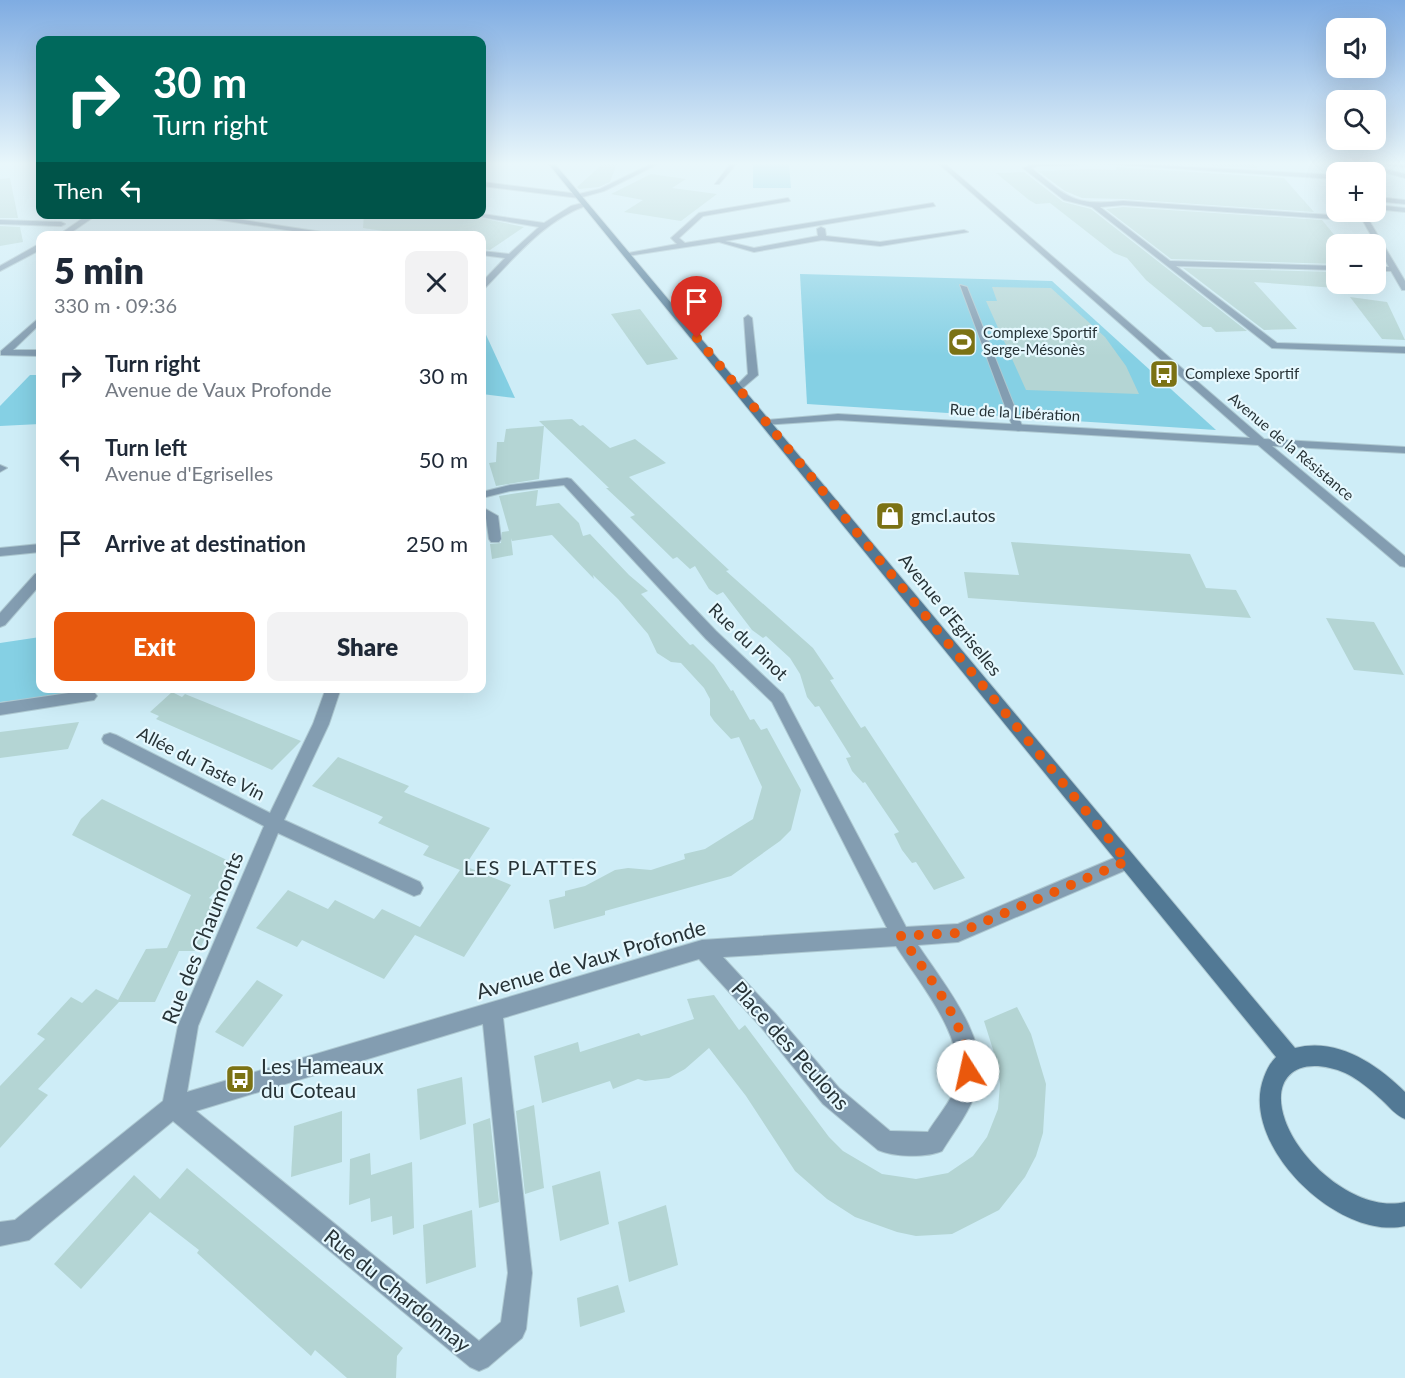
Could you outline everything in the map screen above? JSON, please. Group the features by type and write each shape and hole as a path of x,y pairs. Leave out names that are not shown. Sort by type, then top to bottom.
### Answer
{"street":[{"path":"285,227 310,231"},
{"path":"486,282 545,227"},
{"name":"Avenue d'Egriselles","path":"605,227 1291,1059"},
{"path":"684,246 675,238 687,227"},
{"path":"627,254 800,227"},
{"path":"820,227 822,238"},
{"name":"Avenue de la Résistance","path":"1015,227 1405,563"},
{"path":"1121,227 1275,346 1405,350"},
{"path":"1370,227 1405,288"},
{"path":"716,241 754,250 822,238 880,244 964,232"},
{"path":"0,269 36,249"},
{"path":"486,254 512,257"},
{"path":"1167,263 1326,268"},
{"path":"1386,269 1394,269"},
{"path":"963,287 1018,428"},
{"path":"738,389 753,375 748,318"},
{"path":"36,324 4,353 36,353"},
{"name":"Rue de la Libération","path":"767,423 838,417 1405,450"},
{"name":"Rue du Pinot","path":"486,494 510,488 567,481 711,635 778,698 901,936"},
{"path":"486,513 492,516 495,539"},
{"path":"0,552 36,548"},
{"path":"0,622 36,582"},
{"name":"Rue des Chaumonts","path":"172,1107 188,1026 274,823 321,724 332,693"},
{"path":"0,709 89,696"},
{"name":"Allée du Taste Vin","path":"110,739 274,823"},
{"path":"274,823 414,888"},
{"name":"Avenue de Vaux Profonde","path":"172,1107 702,949 958,933 1127,861"},
{"name":"Place des Peulons","path":"702,949 768,1020 831,1096 886,1142 934,1143 964,1095 968,1083 968,1059 958,1026 901,936"},
{"name":"Rue du Chardonnay","path":"172,1107 479,1358 513,1329 520,1273 492,1012"},
{"path":"1405,1108 1390,1091 1369,1075 1348,1063 1317,1056 1308,1055 1291,1059 1277,1070 1270,1088 1271,1110 1279,1135 1295,1160 1317,1184 1343,1203 1371,1215 1395,1217 1405,1214"},
{"path":"0,1234 20,1231 172,1107"}],"shaded area":[{"name":"Complexe Sportif Serge-Mésonès","path":"800,274 1052,281 1216,430 807,404"},
{"path":"486,335 515,398 486,394"},
{"path":"30,375 36,375 36,424 0,426 0,406"},
{"path":"36,638 36,693 83,693 0,702 0,643"}],"building":[{"path":"0,227 20,227 23,242 0,246"},
{"path":"524,227 490,250 486,250 486,231 383,231 363,228"},
{"path":"1081,227 1114,227 1247,331 1216,332 1211,327 1203,327 1146,280 1127,258 1114,253"},
{"path":"1130,227 1328,227 1334,234 1326,234 1326,264 1171,259"},
{"path":"1183,268 1326,272 1326,287 1254,282 1297,329 1264,330"},
{"path":"992,287 1051,288 1105,337 1126,366 1139,394 1026,390 986,301 997,301"},
{"path":"1350,297 1387,302 1405,340 1382,339"},
{"path":"640,309 678,359 647,365 611,314"},
{"path":"572,419 580,426 583,425 610,448 635,439 666,463 629,477 729,570 726,571 813,648 834,679 830,680 861,728 865,726 965,878 934,890 916,862 912,863 902,850 894,834 899,832 865,782 863,783 852,771 846,758 851,757 819,706 815,707 807,697 800,674 790,658 766,636 763,638 752,630 723,592 717,595 709,589 695,566 690,569 677,557 673,559 630,517 635,515 606,488 609,488 539,421"},
{"path":"544,426 539,479 496,486 489,463 496,462 497,442 504,442 506,429"},
{"path":"538,490 536,506 559,503 579,523 583,536 590,534 629,575 648,591 641,594 690,645 693,644 714,665 731,691 733,690 750,720 754,719 761,730 767,728 801,790 791,830 780,841 731,876 605,911 605,915 554,929 549,900 565,896 565,891 585,886 615,870 628,868 651,870 685,859 684,854 705,849 753,819 762,787 739,737 731,739 710,715 710,699 704,688 681,663 671,662 657,653 648,634 618,599 593,575 594,579 552,535 512,541 511,538 513,555 492,559 490,544 501,543 502,532 509,531 499,496"},
{"path":"1011,542 1190,554 1206,588 1236,590 1251,618 968,598 964,572 1019,575"},
{"path":"1326,618 1374,622 1404,675 1354,670"},
{"path":"171,693 182,697 185,694 301,741 272,770 156,719 159,716 150,712"},
{"path":"79,722 68,749 0,758 0,732"},
{"path":"338,757 409,786 404,792 490,828 465,866 511,885 464,957 415,935 384,979 302,940 297,947 256,928 288,890 328,909 335,900 374,919 382,909 420,927 460,870 423,855 429,846 378,823 383,817 312,786"},
{"path":"102,799 239,866 209,898 221,903 199,951 179,951 155,1002 119,1002 38,1089 48,1095 0,1148 0,1086 45,1039 37,1034 71,997 82,1003 96,989 118,1000 146,949 167,948 191,895 72,835 81,819"},
{"path":"257,980 283,995 243,1047 215,1032"},
{"path":"714,995 739,1030 745,1025 829,1137 843,1151 882,1174 916,1179 948,1173 973,1156 987,1137 998,1109 1000,1084 996,1059 984,1021 1017,1007 1031,1034 1046,1084 1043,1133 1036,1156 1025,1177 999,1210 952,1234 916,1236 897,1232 855,1217 827,1199 795,1171 746,1096 709,1048 685,1069 669,1078 645,1081 638,1079 613,1089 610,1081 542,1103 534,1056 578,1042 580,1052 639,1033 641,1036 694,1019 687,999"},
{"path":"462,1077 466,1124 420,1140 417,1089"},
{"path":"534,1105 544,1188 525,1194 516,1111"},
{"path":"342,1111 342,1162 291,1177 294,1126"},
{"path":"490,1118 499,1202 479,1208 473,1124"},
{"path":"370,1153 371,1175 412,1162 414,1228 393,1235 392,1216 371,1222 370,1198 349,1205 350,1159"},
{"path":"187,1168 403,1348 397,1356 396,1378 347,1378 315,1350 311,1356 197,1253 199,1250 150,1212 81,1289 54,1264 134,1175 160,1199"},
{"path":"600,1171 609,1224 560,1241 552,1186"},
{"path":"666,1205 678,1265 629,1282 618,1222"},
{"path":"472,1210 476,1267 426,1284 423,1225"},
{"path":"618,1285 625,1312 580,1327 577,1298"}],"place":[{"name":"Complexe Sportif Serge-Mésonès","path":"962,342"},
{"name":"Complexe Sportif","path":"1164,374"},
{"name":"gmcl.autos","path":"890,516"},
{"name":"Les Hameaux du Coteau","path":"240,1079"}],"district":[{"name":"LES PLATTES","path":"531,868"}],"route":[{"path":"697,338 1127,861 958,933 901,936 958,1026 968,1059 968,1071"}]}
